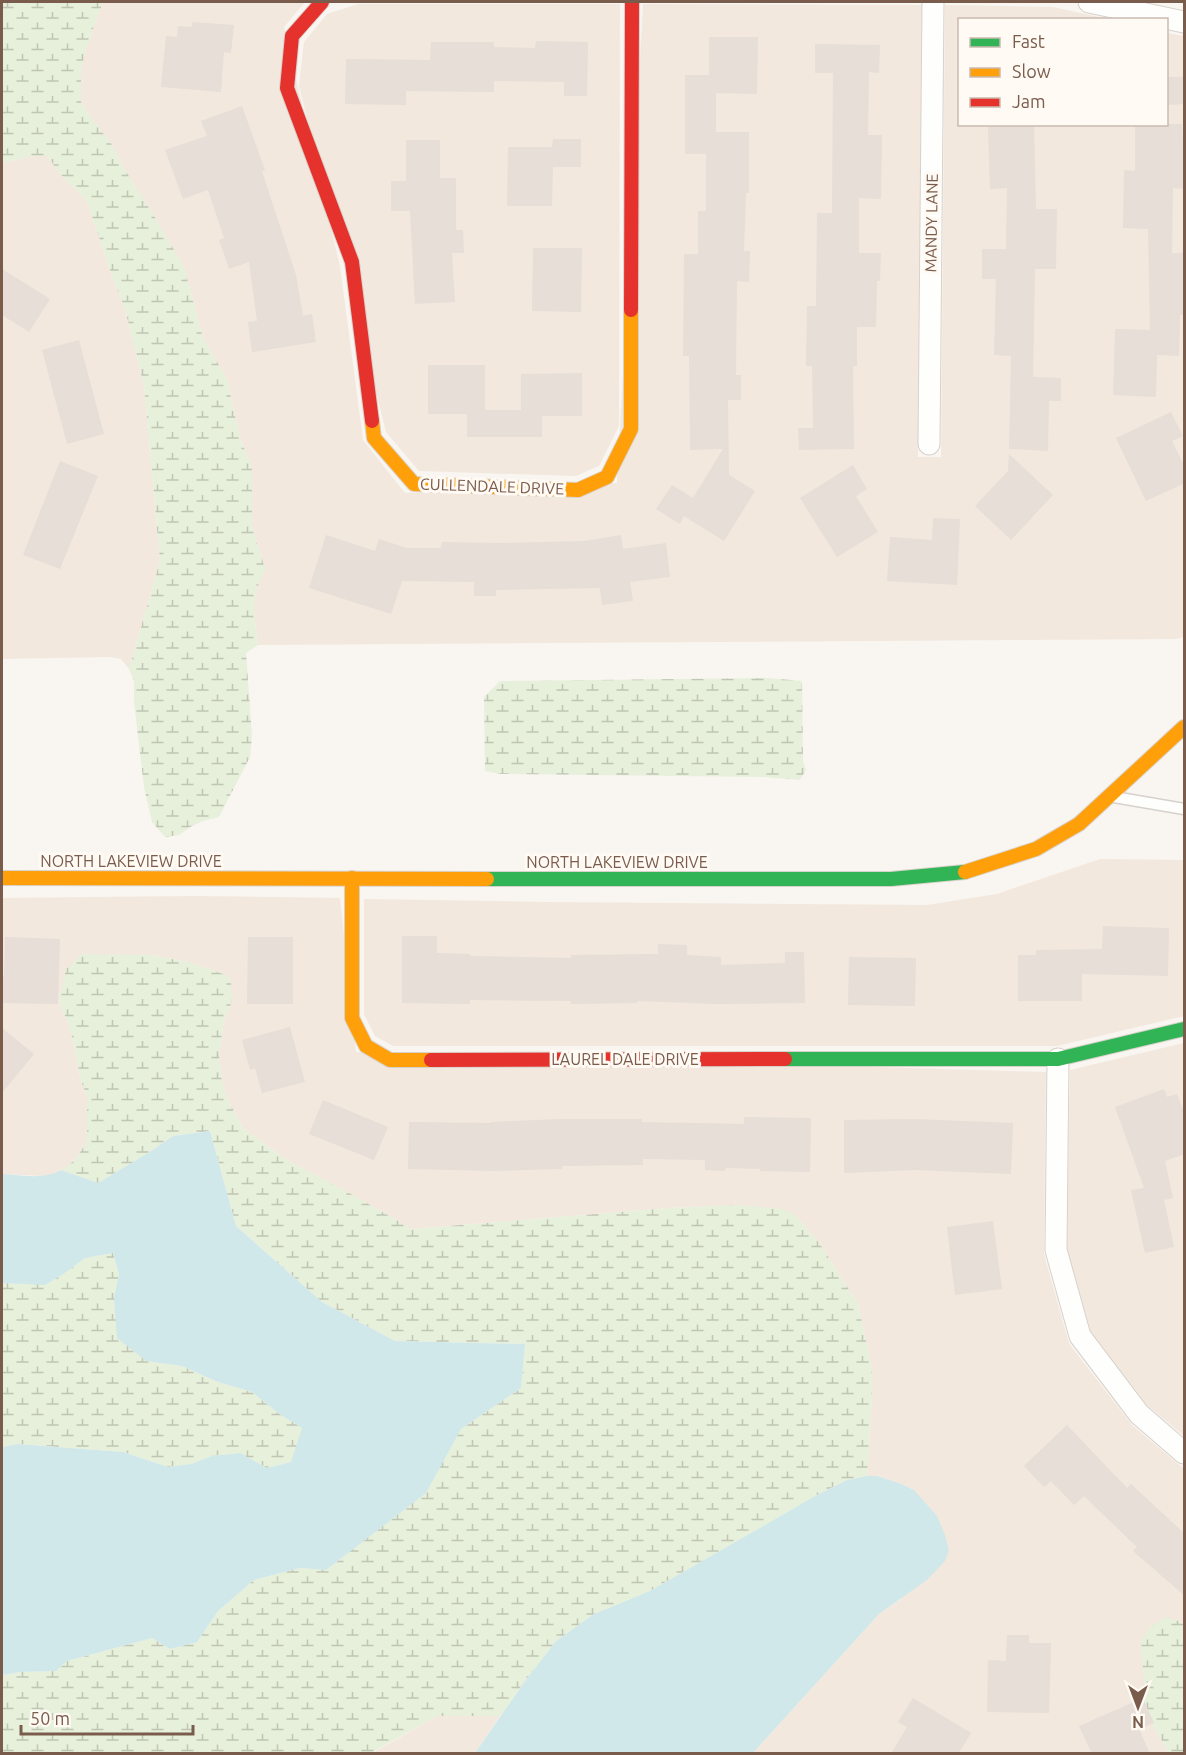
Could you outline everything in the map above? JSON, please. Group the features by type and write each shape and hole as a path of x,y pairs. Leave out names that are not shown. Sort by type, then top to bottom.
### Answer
{"street":[{"name":"CULLENDALE DRIVE","path":"322,2 292,36 287,88 352,262 374,438 414,484 578,489 607,477 631,429 632,2"},
{"name":"MANDY LANE","path":"929,444 933,2"},
{"path":"1089,2 1166,18"},
{"path":"1168,18 1185,22"},
{"name":"NORTH LAKEVIEW DRIVE","path":"2,878 891,879 965,872 1036,849 1079,824 1185,727"},
{"name":"LAUREL DALE DRIVE","path":"352,878 352,1018 366,1046 390,1060 1058,1059 1185,1029"},
{"path":"1058,1059 1056,1250 1080,1336 1139,1414 1185,1453"}],"lane":[{"path":"1109,796 1185,809"}],"shaded area":[{"path":"103,2 305,2 284,27 340,266 363,440 405,493 617,483 643,4 922,5 918,457 941,457 945,5 1053,7 1103,18 958,18 958,126 1168,126 1168,33 1184,36 1184,637 1175,639 258,645 253,605 259,581 265,569 252,527 252,468 240,438 227,379 203,338 184,267 123,167 111,143 81,102 81,72 86,48"},
{"path":"358,4 620,4 619,426 599,466 576,476 419,471 386,432 299,86 304,42 327,14"},
{"path":"34,156 48,156 58,172 87,201 125,309 144,386 160,561 129,669 121,659 110,657 2,659 2,163"},
{"path":"1100,859 1184,860 1184,1016 1057,1046 393,1046 375,1036 364,1014 364,899 927,905 997,894"},
{"path":"195,896 340,898 356,1052 1046,1072 1044,1254 1068,1340 1132,1425 1184,1469 1184,1625 1181,1622 1141,1642 1145,1711 1168,1753 753,1753 879,1614 901,1599 914,1490 877,1476 867,1476 872,1368 858,1304 820,1244 795,1215 739,1205 668,1208 412,1229 285,1159 242,1127 228,1100 222,1082 219,1055 224,1020 232,1002 226,975 189,962 149,955 122,955 59,1001 70,1028 81,1081 87,1096 87,1142 69,1166 54,1174 45,1176 2,1174 2,898"},
{"path":"1184,1043 1184,1436 1147,1405 1090,1330 1067,1248 1070,1070"},
{"path":"437,1716 500,1716 475,1753 371,1754"}],"green space":[{"path":"2,2 103,2 86,48 81,72 81,102 111,143 123,167 184,267 203,338 227,379 240,438 252,468 252,527 265,569 255,598 258,645 246,653 252,735 250,757 219,817 203,821 179,835 165,837 152,822 144,787 134,702 134,681 129,669 160,561 144,386 125,309 87,201 58,172 48,156 34,156 2,163"},
{"path":"768,678 802,681 803,761 806,770 800,780 763,777 501,774 485,771 484,697 500,681"},
{"path":"82,954 149,955 189,962 226,975 231,980 232,1002 224,1020 219,1055 222,1082 228,1100 242,1127 285,1159 412,1229 668,1208 739,1205 782,1209 795,1215 820,1244 858,1304 872,1368 867,1476 847,1480 817,1495 650,1591 594,1614 556,1641 500,1716 437,1716 371,1753 2,1754 2,1675 56,1671 67,1661 152,1638 170,1649 197,1642 218,1611 254,1580 300,1568 326,1570 425,1493 461,1429 521,1388 525,1344 395,1341 322,1302 236,1226 210,1131 173,1136 98,1183 61,1170 74,1161 87,1142 87,1096 81,1081 70,1028 59,1001 66,969"},
{"path":"113,1253 119,1274 114,1297 146,1361 182,1366 218,1382 252,1392 278,1413 303,1428 291,1462 267,1468 239,1453 212,1456 191,1464 168,1467 123,1452 18,1444 2,1447 2,1283 45,1284 85,1258"},
{"path":"1165,1617 1184,1625 1184,1753 1168,1753 1145,1711 1141,1641 1149,1628"}],"water":[{"path":"210,1131 236,1226 322,1302 395,1341 525,1344 521,1388 461,1429 426,1493 326,1570 300,1568 254,1580 218,1611 197,1642 170,1649 152,1638 67,1661 56,1671 2,1675 2,1447 18,1444 123,1452 168,1467 191,1464 212,1456 240,1453 267,1468 291,1462 302,1428 278,1413 252,1392 218,1382 182,1366 146,1361 117,1338 114,1297 119,1274 113,1253 85,1258 45,1285 2,1283 2,1174 40,1176 61,1170 98,1183 173,1136"},
{"path":"877,1476 914,1490 937,1516 949,1550 945,1561 927,1580 879,1614 753,1753 475,1753 556,1641 594,1614 650,1591 817,1495 847,1480"}],"building":[{"path":"192,22 234,25 231,53 224,52 221,92 161,87 166,36 177,37 178,26 192,27"},
{"path":"709,37 758,37 757,94 716,93 716,132 749,132 749,193 746,193 744,251 750,251 749,282 737,281 736,375 741,375 741,400 728,400 729,475 755,491 724,541 684,516 680,524 656,509 672,485 693,498 723,449 690,450 689,356 683,356 684,254 698,254 698,211 706,211 706,154 685,154 685,75 709,75"},
{"path":"536,41 588,42 587,96 564,96 564,82 494,81 494,92 406,91 406,105 345,104 346,59 430,60 431,42 494,42 494,47 535,48"},
{"path":"815,44 880,45 879,73 869,72 868,135 882,135 881,199 859,198 859,253 881,253 880,281 877,281 876,327 857,327 857,366 853,366 854,449 799,450 798,428 813,428 812,366 806,366 807,306 816,306 817,213 832,213 833,73 815,73"},
{"path":"1168,77 1185,77 1185,104 1168,105"},
{"path":"242,106 265,170 262,171 296,275 303,316 312,314 316,342 252,352 248,322 257,321 249,262 229,269 219,240 224,238 208,190 183,199 165,150 207,136 201,121"},
{"path":"1182,124 1185,189 1173,188 1172,253 1185,253 1185,315 1180,315 1179,356 1157,355 1156,397 1113,395 1115,329 1150,330 1148,229 1123,228 1124,170 1135,171 1135,126"},
{"path":"1034,126 1036,209 1057,209 1056,269 1035,269 1033,377 1061,378 1061,401 1049,401 1048,451 1009,449 1011,356 994,355 996,279 982,279 982,249 1006,249 1007,188 990,189 988,127"},
{"path":"553,139 581,139 581,167 553,167 552,206 507,206 508,147 552,147"},
{"path":"406,140 440,140 440,178 456,178 456,230 463,230 464,253 452,253 455,302 415,304 410,211 391,211 391,181 406,181"},
{"path":"533,248 582,248 581,312 532,311"},
{"path":"2,269 50,299 29,332 2,315"},
{"path":"79,340 104,434 67,444 42,350"},
{"path":"428,365 485,365 485,410 521,410 521,374 582,373 582,416 542,416 542,437 467,437 467,414 428,414"},
{"path":"1171,412 1183,436 1172,441 1185,467 1185,483 1146,501 1116,438"},
{"path":"1009,454 1053,495 1011,540 975,506 1008,471"},
{"path":"60,461 98,476 60,569 23,555"},
{"path":"853,465 867,489 856,496 878,532 837,557 800,498"},
{"path":"933,518 960,519 957,585 887,581 890,537 932,540"},
{"path":"326,535 375,551 379,539 407,548 441,548 442,542 584,541 621,535 623,549 666,543 670,577 630,582 633,601 602,605 600,588 496,590 496,596 474,596 474,582 402,581 391,614 309,588"},
{"path":"1103,926 1169,928 1168,976 1082,974 1082,1001 1018,1001 1018,955 1036,955 1036,950 1102,949"},
{"path":"402,936 437,936 437,953 470,954 470,956 571,958 571,955 658,954 658,944 687,945 687,955 721,957 721,965 785,963 785,952 804,952 805,1003 716,1004 637,1001 637,1003 571,1004 571,1001 470,1000 470,1004 402,1003"},
{"path":"5,937 60,939 58,1004 2,1003"},
{"path":"248,937 293,937 293,1004 247,1004"},
{"path":"849,957 916,958 915,1006 848,1005"},
{"path":"290,1027 305,1082 262,1093 255,1068 250,1070 242,1040"},
{"path":"2,1028 34,1054 2,1093"},
{"path":"1164,1089 1167,1097 1177,1094 1185,1114 1185,1154 1165,1161 1173,1198 1164,1200 1174,1247 1145,1253 1131,1190 1144,1188 1115,1107"},
{"path":"323,1100 388,1127 374,1160 309,1134"},
{"path":"744,1117 811,1118 810,1172 726,1168 725,1171 705,1170 705,1160 643,1159 643,1165 562,1166 562,1169 492,1171 408,1169 409,1122 491,1123 560,1119 642,1119 642,1122 744,1124"},
{"path":"914,1119 1013,1123 1011,1174 915,1170 844,1173 844,1120"},
{"path":"993,1221 1002,1289 955,1295 947,1227"},
{"path":"1067,1425 1127,1488 1131,1484 1185,1534 1185,1596 1133,1551 1137,1547 1084,1496 1074,1505 1051,1481 1044,1487 1024,1466"},
{"path":"1007,1635 1029,1635 1029,1643 1051,1643 1049,1713 987,1712 988,1660 1006,1661"},
{"path":"913,1698 971,1733 958,1754 891,1754 907,1727 898,1722"},
{"path":"1143,1698 1154,1723 1139,1729 1150,1754 1092,1754 1079,1726"}],"traffic: fast":[{"path":"487,879 891,879 965,872"},
{"path":"785,1059 1058,1059 1184,1029"}],"traffic: slow":[{"path":"372,421 374,438 414,484 578,490 607,477 631,429 631,310"},
{"path":"965,872 1036,849 1079,824 1184,727"},
{"path":"2,878 487,879"},
{"path":"352,878 352,1018 366,1046 390,1060 431,1060"}],"traffic: jam":[{"path":"322,2 292,36 287,88 352,262 372,421"},
{"path":"631,310 632,2"},
{"path":"431,1060 785,1059"}]}
